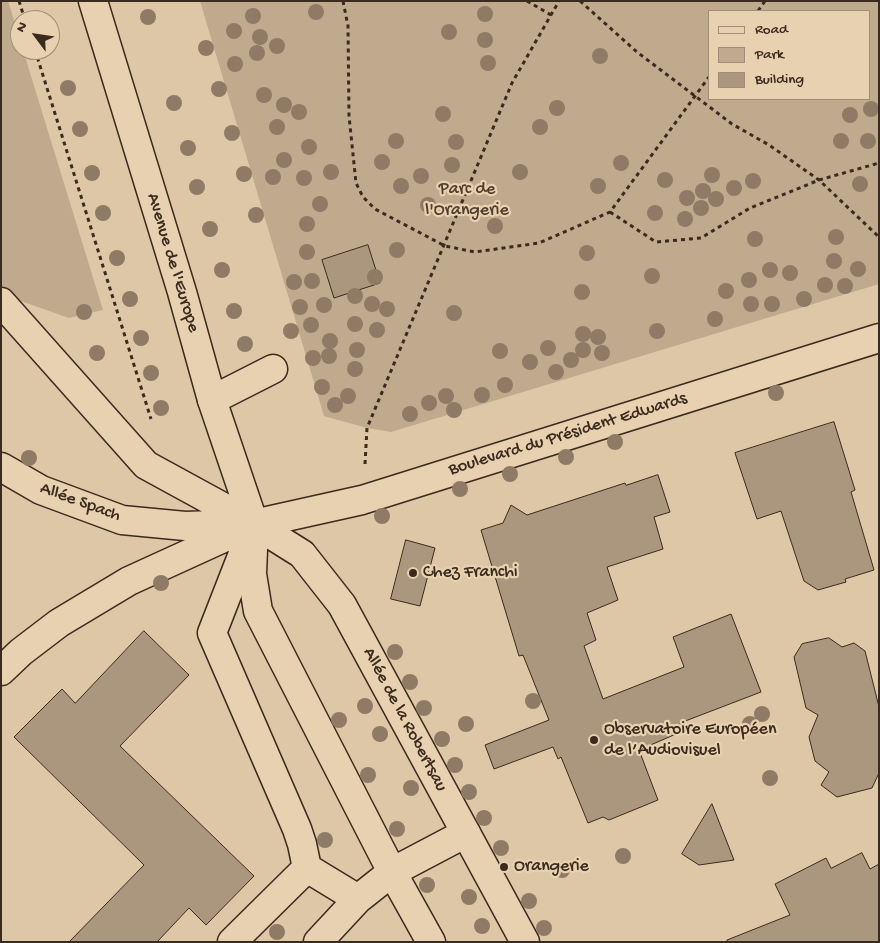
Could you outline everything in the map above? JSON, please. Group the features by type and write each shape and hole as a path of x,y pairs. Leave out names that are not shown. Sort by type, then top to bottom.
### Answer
{"street":[{"name":"Avenue de l'Europe","path":"93,1 182,292 212,400 254,524"},
{"name":"Allée de la Robertsau","path":"7,316 146,465 254,524 302,554 342,605 525,942"},
{"name":"Boulevard du Président Edwards","path":"254,524 362,500 879,338"},
{"path":"212,400 273,369"},
{"name":"Allée Spach","path":"1,468 41,490 122,520 185,526 254,524"},
{"path":"1,671 21,652 59,623 129,581 254,524"},
{"path":"254,524 212,633 297,829 307,868 358,899"},
{"path":"254,524 252,574 258,612 392,872 431,942"},
{"path":"318,942 358,899 392,872 466,833"},
{"path":"232,942 307,868"}],"path":[{"path":"343,1 348,26 349,116 356,183 364,197 376,209 445,246 475,252 539,243 610,212 708,78"},
{"path":"527,1 551,15"},
{"path":"364,471 367,428 512,83 559,1"},
{"path":"580,1 637,52 732,124 769,145 819,180 879,237"},
{"path":"38,60 152,424 146,465"},
{"path":"610,212 656,242 701,238 750,208 819,180 879,163"}],"green space":[{"path":"1,1 8,1 11,10 10,60 26,60 103,310 69,318 1,294"},
{"name":"Parc de l'Orangerie","path":"200,1 879,1 879,284 391,432 367,428 324,416"}],"building":[{"path":"368,245 380,283 334,298 322,260"},
{"path":"834,422 855,490 851,492 874,570 845,579 846,582 818,590 804,581 781,511 757,519 735,453"},
{"path":"658,475 670,512 654,517 663,549 607,567 618,600 587,613 596,640 584,646 603,699 684,667 673,637 731,614 761,692 680,723 683,731 639,750 658,800 609,820 603,817 588,823 561,757 558,759 553,747 494,769 485,745 549,720 523,655 519,656 481,530 503,523 511,505 527,515 625,483 626,485"},
{"name":"Chez Franchi","path":"406,540 435,548 420,606 391,599"},
{"path":"144,631 189,675 120,746 254,876 206,925 189,908 157,942 69,942 144,865 14,737 62,689 75,703"},
{"path":"829,638 842,647 854,643 865,651 879,707 879,773 872,788 837,797 821,785 829,772 815,761 809,737 818,715 806,708 794,657 802,644"},
{"path":"712,804 734,860 699,865 682,854"},
{"path":"862,853 870,869 879,864 879,942 727,942 727,940 790,915 775,884 826,858 831,868"}],"place":[{"name":"Chez Franchi","path":"413,573"},
{"name":"Observatoire Européen de l’Audiovisuel","path":"594,740"},
{"name":"Orangerie","path":"504,867"}]}
